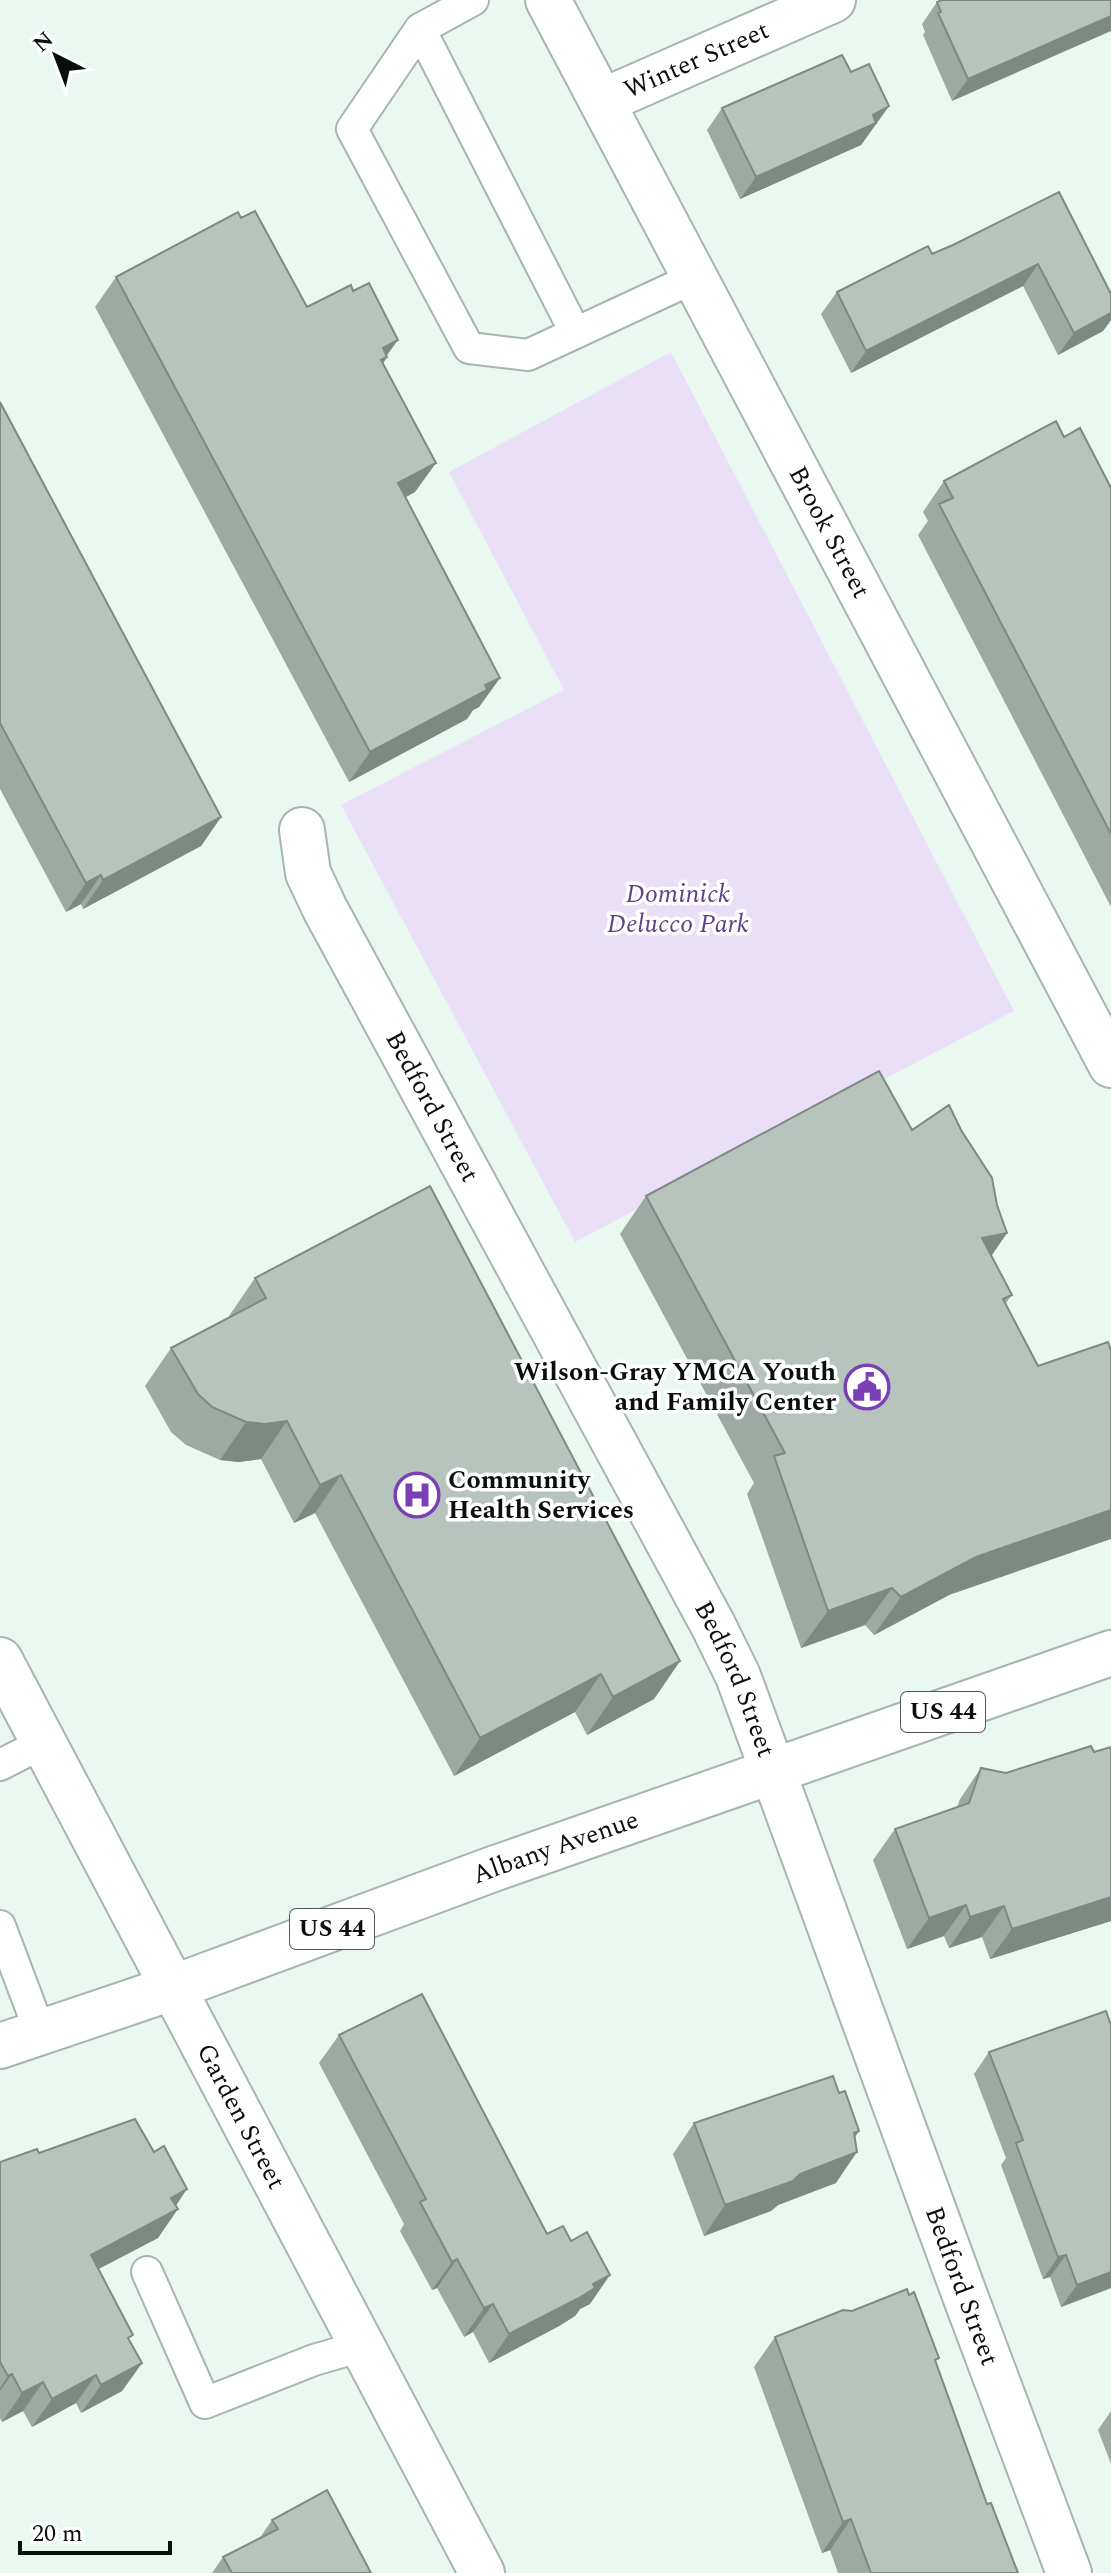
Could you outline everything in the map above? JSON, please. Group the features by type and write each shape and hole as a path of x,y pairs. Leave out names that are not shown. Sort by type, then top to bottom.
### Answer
{"main road":[{"name":"Brook Street","path":"548,0 1110,1063"},
{"name":"Winter Street","path":"603,101 833,0"},
{"name":"Bedford Street","path":"302,830 308,873 325,909 713,1625 744,1689 1069,2573"},
{"name":"Albany Avenue","path":"20,2039 172,1988 774,1770 1111,1653"},
{"name":"Garden Street","path":"0,1660 482,2573"}],"lane":[{"path":"473,0 420,29 352,129 469,348 528,355 696,277"},
{"path":"420,29 575,332"},
{"path":"0,1765 43,1743"},
{"path":"0,1925 20,2039"},
{"path":"147,2272 205,2403 314,2360 362,2346"}],"green space":[{"name":"Dominick Delucco Park","path":"671,352 1014,1011 575,1242 341,805 564,690 449,472"}],"building":[{"path":"1111,0 1111,16 968,79 938,13 941,12 937,2"},
{"path":"842,55 851,72 869,64 889,106 873,115 876,123 756,177 722,108"},
{"path":"1059,192 1111,294 1111,313 1074,333 1038,264 866,351 837,292 928,246 932,254 953,245"},
{"path":"255,211 307,307 351,285 353,291 369,283 398,340 383,348 387,357 381,360 436,463 398,483 500,678 485,685 487,690 370,752 116,277 238,212 241,218"},
{"path":"0,402 221,817 103,880 101,875 86,883 0,723"},
{"path":"1056,421 1064,437 1080,428 1111,488 1111,834 939,504 953,498 944,481"},
{"path":"879,1071 912,1130 949,1105 992,1178 1007,1233 982,1238 1012,1295 1003,1299 1038,1366 1108,1342 1111,1351 1111,1510 976,1557 901,1597 892,1588 828,1611 774,1456 785,1453 646,1196"},
{"path":"430,1186 680,1661 613,1697 601,1674 480,1738 341,1475 320,1485 287,1421 265,1424 246,1422 212,1407 198,1394 171,1348 266,1298 255,1278"},
{"path":"1091,1746 1094,1752 1111,1747 1111,1897 1012,1929 1004,1906 970,1917 966,1905 929,1918 895,1829 969,1803 981,1768 1006,1773"},
{"path":"422,1994 547,2234 563,2226 571,2241 587,2232 610,2275 593,2284 595,2288 579,2298 509,2334 493,2304 484,2308 457,2259 452,2262 420,2202 426,2199 339,2035"},
{"path":"1106,2011 1111,2025 1111,2272 1077,2285 1066,2255 1058,2257 1016,2143 1023,2140 989,2052"},
{"path":"833,2076 839,2093 845,2091 859,2131 854,2133 857,2152 800,2174 793,2181 725,2205 694,2123"},
{"path":"135,2119 154,2152 164,2146 187,2189 171,2198 178,2209 91,2255 133,2335 128,2338 142,2363 101,2385 96,2375 52,2399 43,2382 22,2393 12,2374 8,2376 0,2362 0,2162 37,2149 39,2153"},
{"path":"907,2289 909,2295 914,2292 987,2504 991,2503 1018,2573 871,2573 851,2519 843,2522 775,2337"},
{"path":"327,2490 371,2573 232,2573 223,2557 278,2529 272,2520"}],"place":[{"name":"Wilson-Gray YMCA Youth and Family Center","path":"867,1387"},
{"name":"Community Health Services","path":"417,1495"}]}
